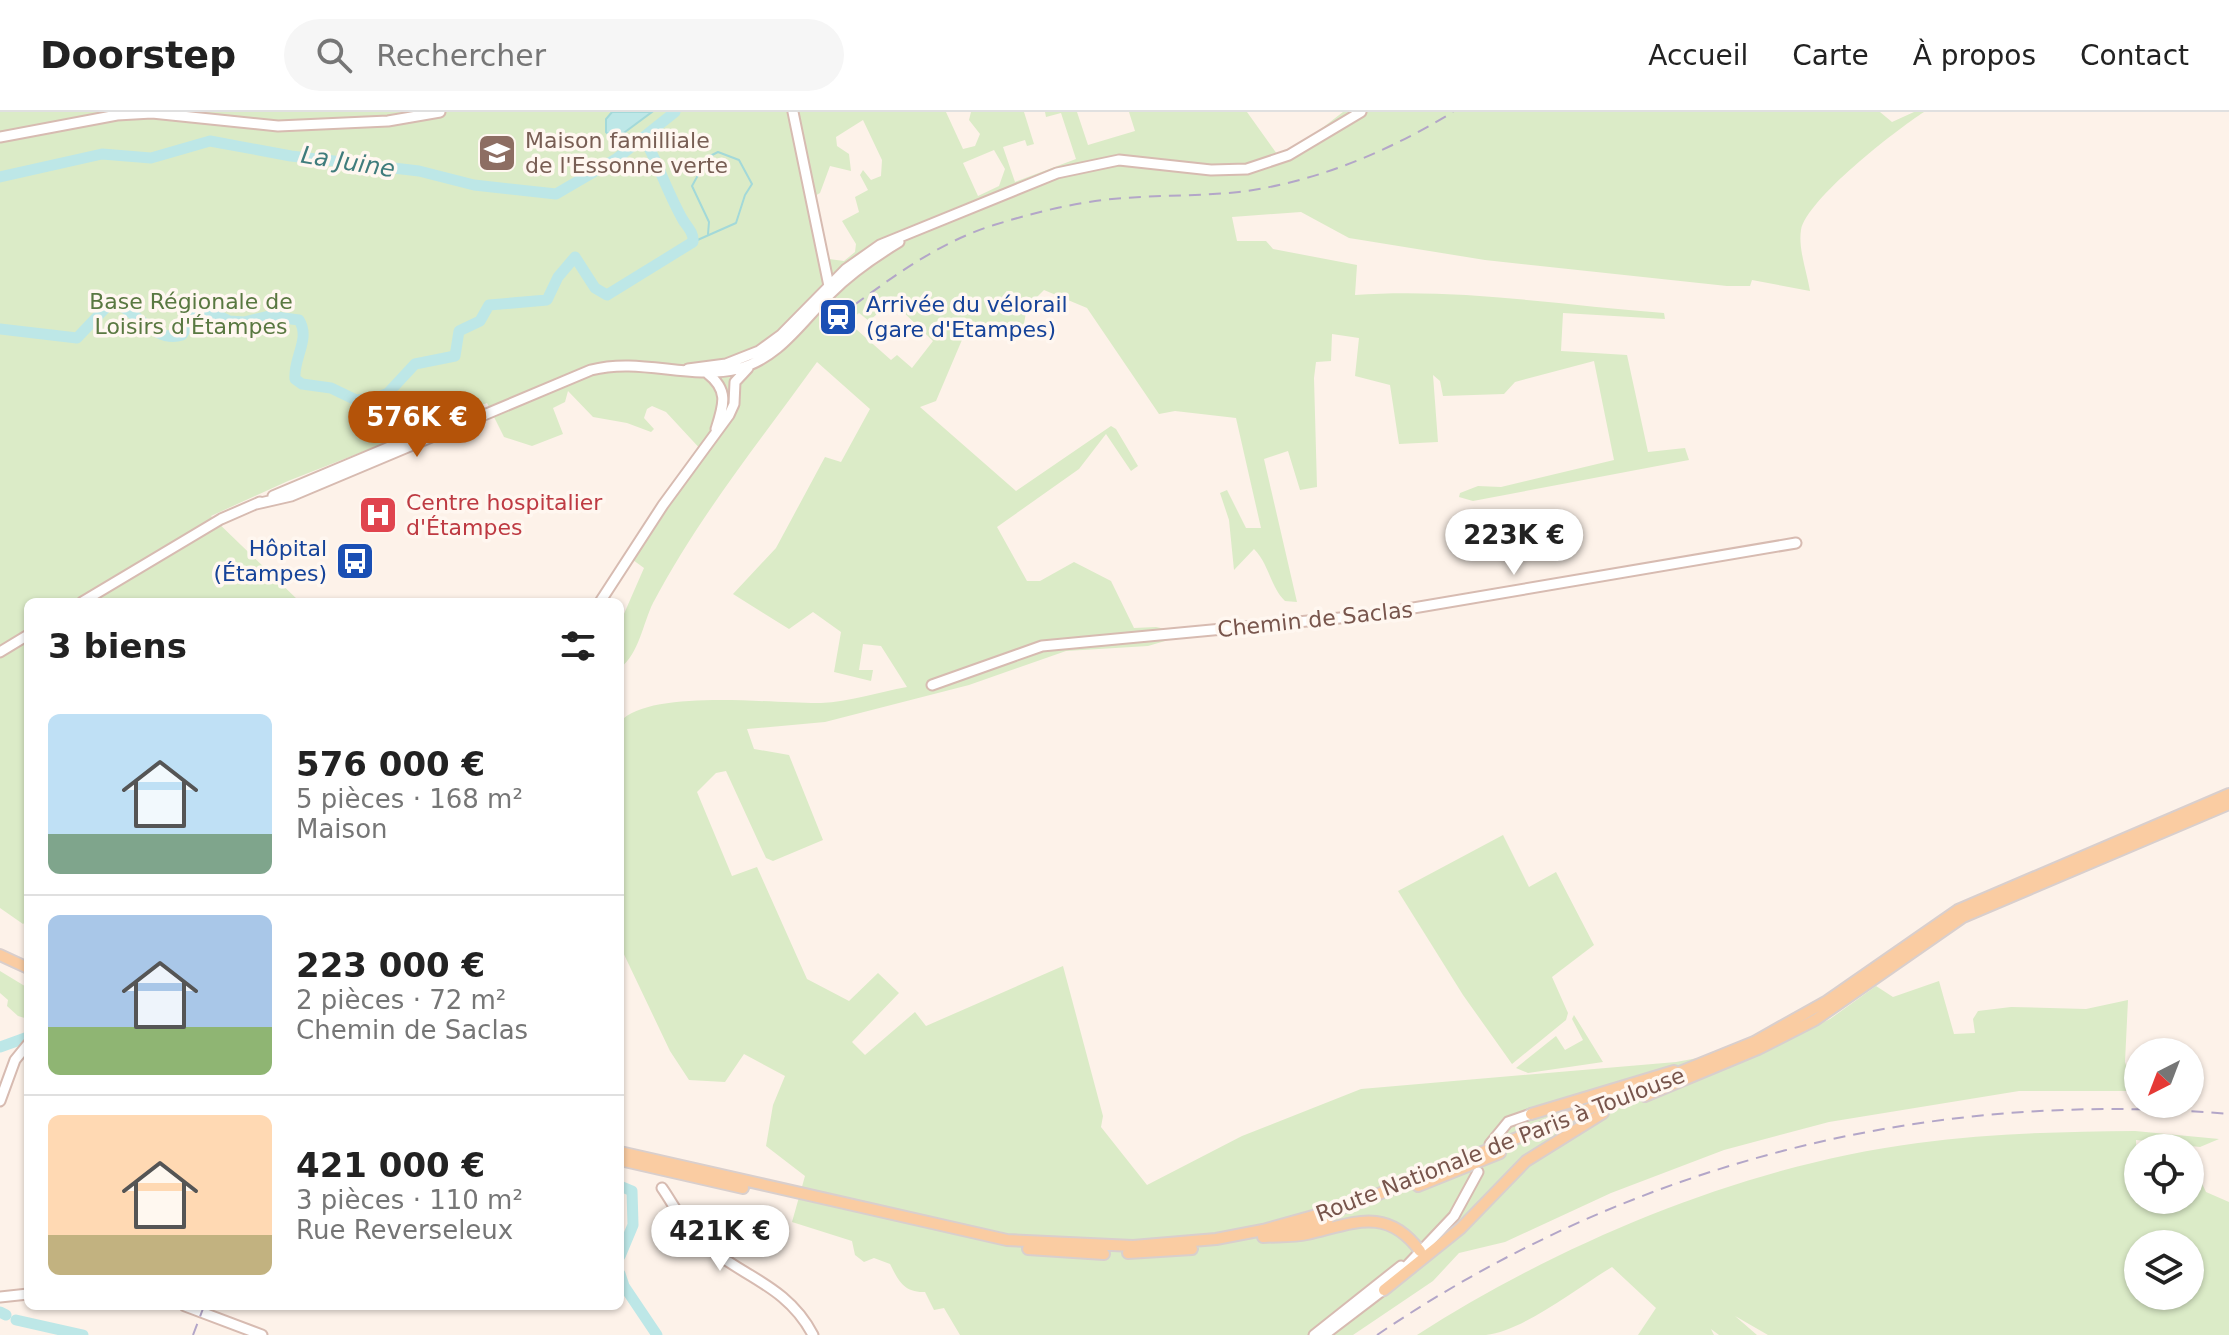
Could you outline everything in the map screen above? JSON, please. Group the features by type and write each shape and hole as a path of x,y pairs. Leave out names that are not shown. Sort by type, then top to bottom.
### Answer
{"main road":[{"name":"Route Nationale de Paris à Toulouse","path":"624,1153 1007,1240 1094,1247 1175,1244 1263,1230 1349,1206 1696,1068 1808,1013 1958,910 2229,794"},
{"name":"Route Nationale de Paris à Toulouse","path":"624,1161 1006,1247 1134,1253 1263,1237 1349,1212 1758,1049 1815,1020 1963,917 2229,804"},
{"path":"0,955 24,966"},
{"path":"0,962 24,974"},
{"path":"1531,1114 1661,1074 1696,1068"},
{"path":"1384,1290 1461,1228 1526,1161 1603,1113"},
{"path":"1263,1237 1300,1235 1368,1219 1393,1228 1420,1251"}],"street":[{"path":"0,137 117,115 152,113 294,125 388,121 440,112"},
{"path":"793,112 829,289"},
{"path":"707,373 759,351 880,245 1057,173 1090,163 1119,160 1211,170 1247,169 1289,155 1361,112"},
{"path":"603,598 734,404 735,382 753,364 785,343 829,289"},
{"path":"89,598 221,519 256,504 291,496 482,414 602,367 624,365 688,369 753,364"},
{"path":"714,433 724,403 718,382 720,368"},
{"path":"720,368 735,382"},
{"path":"688,369 707,373 718,382"},
{"name":"Chemin de Saclas","path":"932,685 1042,646 1372,615 1796,543"},
{"path":"0,652 24,637"},
{"path":"0,1101 15,1060 24,1049"},
{"path":"1490,1144 1508,1122 1531,1114"},
{"path":"1324,1335 1384,1290 1463,1205 1478,1172"},
{"path":"662,1188 701,1242 784,1296 803,1316 813,1335"},
{"path":"1314,1335 1420,1251"},
{"path":"0,1297 24,1294"},
{"path":"196,1310 262,1335"}],"green space":[{"name":"Base Régionale de Loisirs d'Étampes","path":"0,112 946,112 963,149 975,146 980,134 969,120 971,112 1024,112 1034,144 1027,146 1025,140 1003,147 1015,182 1076,159 1061,113 1046,117 1045,112 1077,112 1088,145 1135,131 1129,112 1247,112 1277,154 1304,142 1343,112 1880,112 1892,122 1914,112 1924,112 1854,166 1807,217 1801,230 1801,245 1810,291 1752,280 1750,286 1727,286 1485,260 1349,238 1301,212 1232,217 1237,241 1266,241 1273,249 1357,265 1355,295 1394,293 1510,298 1664,313 1665,319 1563,313 1561,351 1627,355 1648,452 1685,448 1689,460 1473,501 1459,497 1460,493 1478,486 1501,487 1614,460 1594,361 1515,382 1504,394 1443,396 1440,381 1433,375 1438,442 1399,444 1390,385 1355,376 1359,338 1332,334 1331,361 1316,362 1314,378 1317,487 1300,490 1288,451 1264,459 1297,602 1285,601 1280,595 1254,549 1234,570 1229,520 1220,493 1227,490 1246,528 1261,528 1236,418 1175,411 1159,414 1087,308 1044,290 1027,307 1023,329 1010,338 970,321 936,401 920,407 1016,491 1111,426 1116,429 1138,466 1131,471 1106,434 1079,469 997,527 1027,581 1040,581 1074,562 1111,581 1134,628 1156,627 1189,634 1148,646 1066,651 969,685 825,722 747,729 754,749 789,755 823,840 773,861 766,858 726,771 716,773 697,792 732,876 757,867 807,979 849,1001 878,973 899,993 852,1042 865,1055 915,1012 926,1026 1063,966 1103,1116 1101,1127 1147,1185 1242,1136 1361,1089 1676,1062 1779,1043 1830,1019 1876,986 1893,997 1939,981 1954,1034 1975,1033 1973,1019 1978,1011 2011,1007 2086,1009 2128,1000 2124,1091 2019,1091 1829,1122 1724,1150 1611,1193 1505,1242 1459,1253 1433,1281 1353,1335 960,1335 944,1308 934,1310 925,1292 907,1288 890,1264 874,1258 864,1262 855,1255 852,1241 792,1222 805,1176 766,1146 773,1105 785,1076 744,1054 725,1082 689,1080 670,1051 624,954 624,719 635,711 685,701 821,703 907,687 881,646 863,644 859,670 873,670 871,681 834,672 841,632 813,612 789,629 733,594 776,548 825,457 841,462 870,409 817,362 690,540 653,603 632,655 624,664 624,614 644,568 633,560 704,453 666,412 652,406 647,409 644,418 654,429 651,432 627,423 593,417 568,391 565,402 553,408 563,434 532,446 504,437 487,403 288,481 211,516 296,598 24,598 24,923 0,908","holes":["863,120 882,160 881,176 871,180 863,170 860,175 868,190 855,197 859,212 842,221 856,244 855,252 844,261 829,259 813,197 820,193 830,166 851,171 849,154 837,146 836,137","994,150 1005,169 999,186 978,196 963,163","892,301 933,341 912,368 897,355 891,360 848,322 859,313 869,321"]},
{"path":"1503,835 1529,887 1556,872 1594,945 1552,977 1568,1013 1566,1020 1512,1064 1463,995 1398,891"},
{"path":"0,971 24,986 24,1018 7,1006 8,1000 0,993"},
{"path":"1574,1015 1603,1062 1528,1073 1516,1068 1556,1036 1565,1050 1583,1040 1572,1019"},
{"path":"2135,1131 2166,1134 2124,1134 2124,1214 2204,1214 2204,1188 2206,1192 2229,1202 2229,1335 1768,1335 1735,1316 1757,1335 1719,1335 1711,1329 1714,1335 1638,1335 1656,1308 1612,1267 1534,1317 1501,1332 1486,1335 1417,1335 1532,1269 1594,1239 1722,1189 1853,1154 1918,1143 2026,1134"},
{"path":"2204,1138 2219,1139 2204,1145"}],"water":[{"path":"612,112 652,112 621,135 620,146 606,132 606,119"}],"waterway":[{"name":"La Juine","path":"0,177 102,154 151,158 210,141 291,156 419,171 474,185 556,194 616,159 675,112"},
{"path":"0,329 77,338 112,301 153,330 172,336 182,335 203,308 229,321 244,322 269,316 299,320 303,334 295,379 302,384 331,388 356,400 376,398 388,393 415,364 455,356 459,331 480,321 489,305 547,300 558,277 575,257 595,288 607,295 693,242 692,233 644,138"},
{"path":"693,242 736,223 752,184 739,160 718,152 708,157 692,186 709,222 708,234"},
{"path":"0,1047 24,1038"},
{"path":"624,1188 632,1191 633,1225 624,1246"},
{"path":"624,1286 657,1335"},
{"path":"0,1312 6,1315"},
{"path":"16,1320 83,1335"}],"railway":[{"path":"838,317 932,253 994,225 1091,202 1239,192 1296,181 1377,152 1453,112"},
{"path":"1377,1335 1474,1275 1574,1225 1677,1183 1784,1151 1893,1127 2003,1114 2116,1109 2229,1114"},
{"path":"193,1335 202,1310"}],"place":[{"name":"Maison familliale de l'Essonne verte","path":"497,153"},
{"name":"Arrivée du vélorail (gare d'Etampes)","path":"838,317"},
{"name":"Centre hospitalier d'Étampes","path":"378,515"},
{"name":"Hôpital (Étampes)","path":"355,561"}]}
